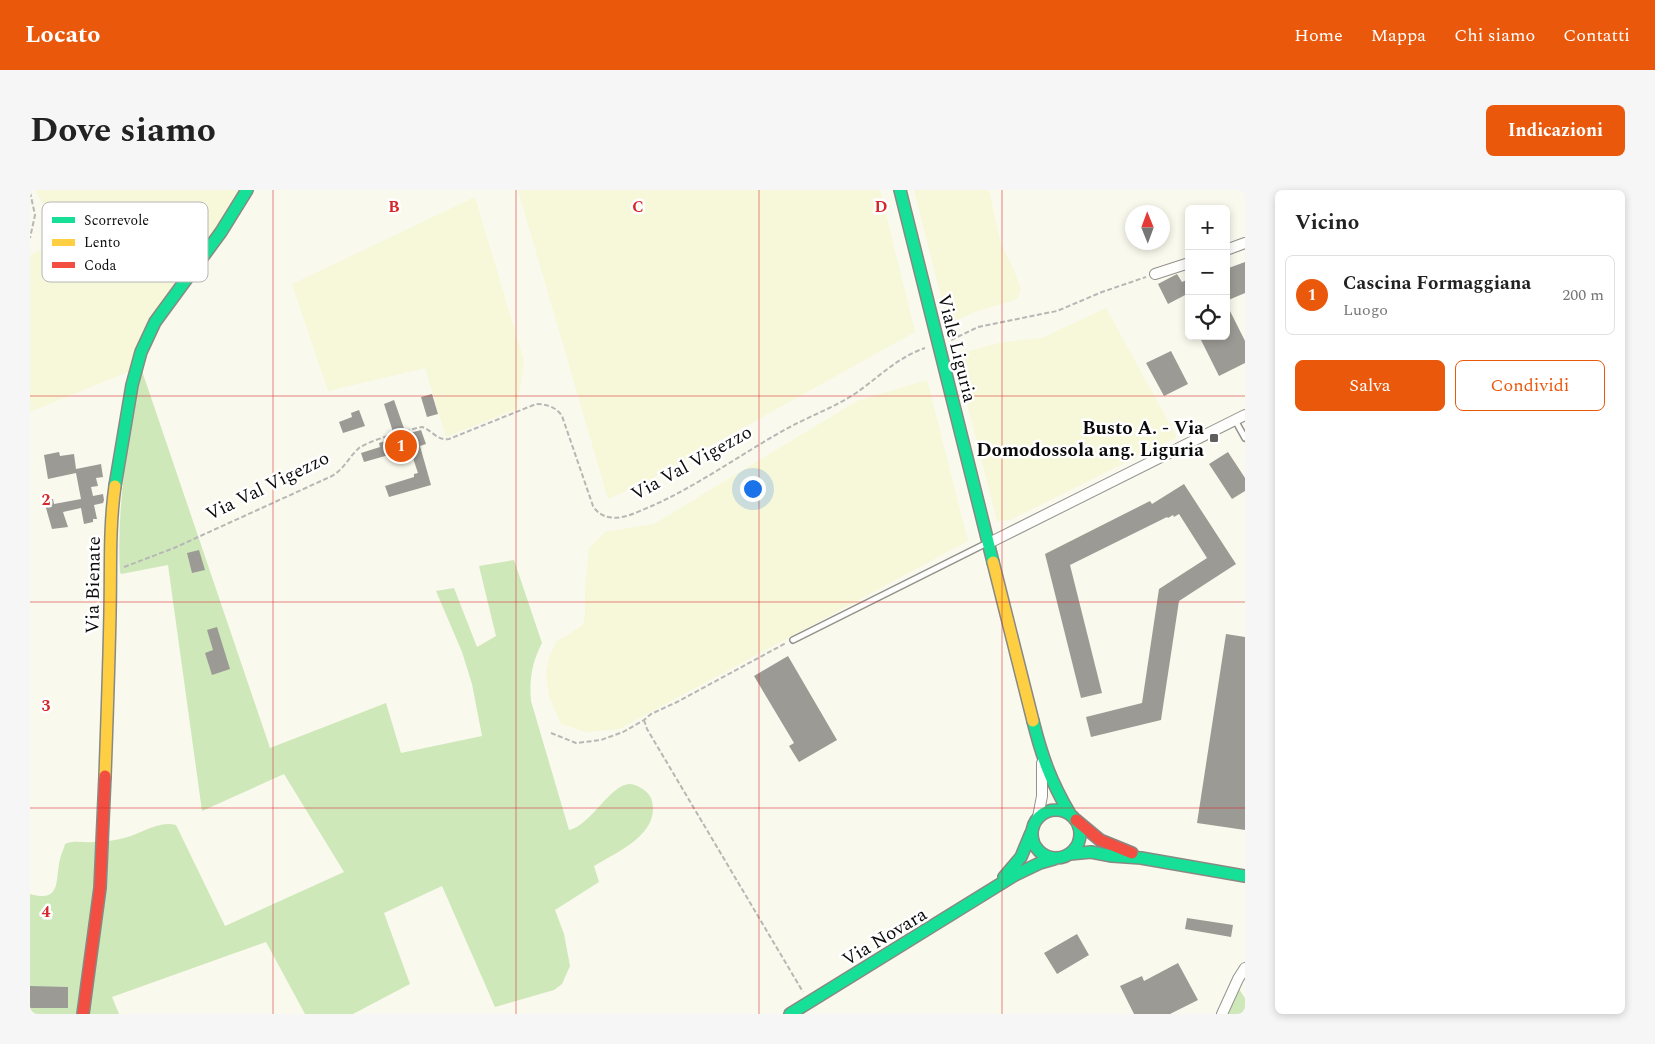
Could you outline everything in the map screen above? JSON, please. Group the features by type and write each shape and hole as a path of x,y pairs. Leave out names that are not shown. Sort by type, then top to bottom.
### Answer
{"street":[{"name":"Via Bienate","path":"208,251 247,190"},
{"name":"Viale Liguria","path":"900,190 1042,757 1057,792 1073,817"},
{"path":"1230,249 1245,243"},
{"path":"1155,274 1185,264"},
{"name":"Via Bienate","path":"83,1014 100,888 104,837 111,522 115,481 132,386 141,352 155,322 185,282"},
{"path":"989,543 1245,415"},
{"name":"Viale Liguria","path":"1038,817 1042,796 1042,757"},
{"path":"1141,858 1100,840 1073,817 1054,810 1043,813 1038,817 1031,833 1035,848 1047,857 1054,859 1070,854 1091,852 1141,858 1245,876"},
{"path":"1070,854 1080,840 1079,827 1073,817"},
{"name":"Via Novara","path":"996,886 1021,857 1031,833"},
{"name":"Via Novara","path":"790,1014 956,913 996,886 1038,864 1054,859"},
{"path":"1222,1014 1245,968"}],"lane":[{"path":"1234,420 1245,438"},
{"path":"793,640 989,543"}],"path":[{"path":"30,192 34,211 34,224 30,238"},
{"name":"Via Val Vigezzo","path":"110,570 144,560 174,548 332,476 345,466 358,450 372,442 422,427 428,429 438,438 448,440 536,404 551,406 562,416 593,506 597,512 612,518 633,514 701,481 780,432 833,406 857,392 911,353 952,340 978,327 1056,311 1102,292 1155,274"},
{"path":"551,733 576,742 601,740 623,732 651,714 793,640"},
{"path":"644,720 647,729 809,1002"}],"green space":[{"path":"35,190 240,190 208,243 208,202 42,203"},
{"path":"518,190 880,190 915,332 642,484 608,499"},
{"path":"914,190 989,190 1001,244 1014,270 1021,290 1015,300 975,312 953,322 947,320"},
{"path":"475,197 524,361 517,409 446,437 425,368 328,391 292,284"},
{"path":"42,249 42,282 184,282 130,371 30,412 30,256"},
{"path":"1106,308 1177,437 1010,520 997,521 955,357 961,353 1003,342 1042,338"},
{"path":"140,365 270,748 386,703 401,753 482,736 472,684 462,652 436,591 454,588 477,647 496,636 479,566 514,560 542,643 532,671 531,701 569,830 585,821 615,791 629,784 645,790 651,798 653,810 650,821 636,840 594,866 599,882 555,910 564,934 570,966 562,984 554,990 495,1007 442,886 384,913 410,984 353,1014 305,1014 266,942 112,997 119,1014 30,1014 30,894 47,895 55,888 60,859 65,844 113,840 127,837 155,826 176,825 225,926 344,872 284,774 202,811 168,565 121,574 120,572 119,546 122,494"},
{"path":"927,380 968,541 619,729 586,732 561,724 549,696 546,673 550,655 556,642 583,625 589,548 605,532 654,524 857,401"},
{"path":"1239,989 1245,998 1245,1014 1227,1014"}],"building":[{"path":"1245,262 1245,293 1230,299 1230,295 1230,268"},
{"path":"1177,274 1182,282 1185,281 1185,295 1168,304 1158,284"},
{"path":"1230,311 1245,341 1245,363 1219,376 1201,340 1230,340"},
{"path":"1171,351 1188,384 1164,396 1146,363"},
{"path":"432,394 438,414 427,417 421,397"},
{"path":"394,400 406,434 421,430 426,444 420,446 431,485 389,497 385,486 414,477 414,474 418,473 410,449 364,462 361,453 380,447 379,443 395,438 384,404"},
{"path":"359,410 365,426 343,433 339,422 352,417 351,413"},
{"path":"59,452 60,456 74,454 76,469 101,464 103,477 96,478 98,486 91,487 93,496 103,494 104,500 103,503 94,505 97,519 93,519 93,522 84,524 81,508 63,512 68,527 52,529 44,501 53,499 54,504 81,499 76,473 48,479 44,455"},
{"path":"1228,452 1245,478 1245,491 1232,499 1209,464"},
{"path":"1184,484 1236,564 1179,601 1161,720 1091,737 1086,717 1142,703 1159,589 1207,558 1179,514 1174,517 1173,515 1167,517 1070,565 1102,693 1081,698 1045,554 1150,501 1152,504"},
{"path":"199,550 205,570 192,573 187,553"},
{"path":"217,627 230,669 212,675 205,653 213,650 207,630"},
{"path":"1226,634 1245,637 1245,830 1197,823"},
{"path":"788,656 837,740 799,762 789,746 794,743 754,676"},
{"path":"1187,918 1233,925 1231,937 1185,929"},
{"path":"1077,934 1089,955 1057,974 1044,953"},
{"path":"1178,963 1198,1000 1170,1014 1134,1014 1120,986 1142,976 1144,981"},
{"path":"30,986 68,987 68,1008 30,1008"}],"traffic: fast":[{"path":"208,250 247,190"},
{"path":"900,190 993,562"},
{"path":"115,486 132,385 141,352 155,322 184,282"},
{"path":"1033,721 1048,769 1057,791 1070,814"},
{"path":"1051,810 1061,810 1070,814 1076,820 1079,825 1080,834 1079,843 1070,854 1061,858 1051,858 1042,854 1036,848 1032,839 1032,829 1036,820 1042,814 1051,810"},
{"path":"1004,877 1021,857 1031,833"},
{"path":"1070,854 1091,852 1141,858 1245,876"},
{"path":"790,1014 1015,875 1040,863 1054,859"}],"traffic: slow":[{"path":"105,776 111,533 115,486"},
{"path":"993,562 1033,721"}],"traffic: jam":[{"path":"83,1014 100,888 105,776"},
{"path":"1076,820 1100,840 1132,853"}],"place":[{"name":"Busto A. - Via Domodossola ang. Liguria","path":"1214,438"},
{"name":"Cascina Formaggiana","path":"401,446"}]}
